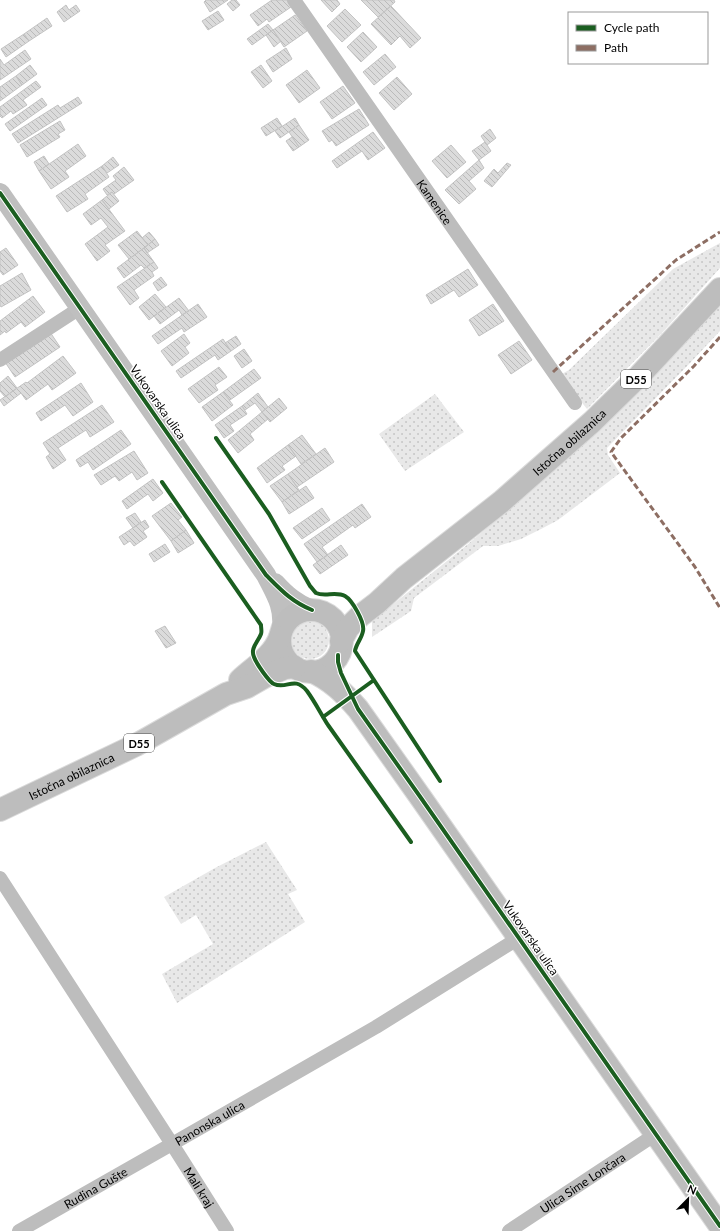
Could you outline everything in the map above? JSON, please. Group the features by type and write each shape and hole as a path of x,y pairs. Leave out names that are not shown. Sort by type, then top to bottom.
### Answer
{"main road":[{"name":"Vukovarska ulica","path":"0,193 266,575 281,607 283,616 281,633"},
{"name":"Istočna obilaznica","path":"340,648 345,633 354,621 404,578 501,502 592,422 639,376 720,289"},
{"name":"Vukovarska ulica","path":"266,575 293,601 301,606 318,611"},
{"name":"Istočna obilaznica","path":"318,611 344,608 404,578"},
{"name":"D55","path":"281,633 287,620 294,615 302,611 318,611"},
{"path":"318,611 331,618 337,624 340,632 340,648"},
{"name":"Istočna obilaznica","path":"226,694 241,679 270,655 277,645 281,633"},
{"path":"281,633 280,646 283,655 288,662 303,669"},
{"name":"Vukovarska ulica","path":"340,648 338,662 341,673 358,709"},
{"name":"D55","path":"303,669 320,670 327,667 333,662 340,648"},
{"name":"Istočna obilaznica","path":"0,810 136,745 226,694 247,687 266,676 286,668 303,669"},
{"name":"Vukovarska ulica","path":"303,669 321,676 331,682 349,698 358,709 720,1226"}],"street":[{"name":"Kamenice","path":"294,0 575,404"},
{"path":"0,360 80,308"},
{"name":"Panonska ulica","path":"0,878 172,1144 376,1027 519,938"},
{"name":"Ulica Sime Lončara","path":"509,1231 656,1134"},
{"name":"Rudina Gušte","path":"19,1231 172,1144"},
{"name":"Mali kraj","path":"172,1144 227,1231"}],"shaded area":[{"path":"720,243 720,268 661,334 587,409 560,375 569,370 673,269"},
{"path":"720,302 720,331 607,448 608,455 620,473 558,520 543,528 521,539 498,546 483,546 414,598 411,611 372,637 372,621 467,545 531,490"},
{"path":"435,394 464,432 405,471 379,434"},
{"path":"306,621 314,621 321,624 326,629 329,640 326,651 321,656 314,659 306,659 299,656 294,651 291,644 291,636 294,629 299,624"},
{"path":"266,842 297,890 288,894 305,922 177,1003 162,974 213,944 196,915 181,924 164,897 215,868"}],"building":[{"path":"206,0 228,0 210,12 204,2"},
{"path":"232,0 236,0 240,5 233,11 227,4"},
{"path":"272,0 287,0 291,7 269,22 267,19 258,26 250,15"},
{"path":"321,0 337,0 340,4 332,12"},
{"path":"361,0 394,0 395,2 378,17"},
{"path":"66,5 69,10 76,5 80,11 64,22 57,12"},
{"path":"391,6 421,38 410,48 400,36 391,45 371,24"},
{"path":"345,9 361,25 342,42 327,26"},
{"path":"218,11 224,20 208,30 202,21"},
{"path":"295,15 307,31 284,47 273,30"},
{"path":"47,18 52,26 29,41 24,34"},
{"path":"268,24 273,30 252,45 247,39"},
{"path":"273,30 281,41 274,47 266,35"},
{"path":"363,32 377,47 361,62 347,47"},
{"path":"24,34 29,41 6,57 1,49"},
{"path":"286,48 292,59 273,72 266,61"},
{"path":"25,50 31,59 0,80 0,59 4,65"},
{"path":"385,54 396,67 374,85 363,72"},
{"path":"30,65 37,74 22,85 16,76"},
{"path":"261,65 272,81 263,88 251,72"},
{"path":"307,70 320,88 299,103 286,85"},
{"path":"16,76 22,85 0,101 0,87"},
{"path":"397,77 412,94 394,110 379,93"},
{"path":"36,81 41,87 23,100 27,105 13,114 11,111 2,118 0,116 0,107"},
{"path":"343,86 355,103 332,119 320,102"},
{"path":"78,97 82,103 18,143 12,134 58,105 60,108"},
{"path":"42,98 47,105 10,131 5,124"},
{"path":"359,109 369,125 336,146 332,140 329,142 322,131"},
{"path":"277,118 282,126 266,136 261,128"},
{"path":"295,118 299,125 280,138 275,131"},
{"path":"60,121 65,130 58,134 60,137 27,157 20,145"},
{"path":"299,125 309,140 299,147 289,132"},
{"path":"490,129 496,138 487,145 481,136"},
{"path":"373,132 385,148 368,160 362,151 337,168 332,161"},
{"path":"292,137 299,147 293,151 286,141"},
{"path":"485,142 491,151 479,160 472,151"},
{"path":"78,144 86,156 65,171 69,177 51,189 39,171"},
{"path":"451,145 466,162 447,178 432,161"},
{"path":"44,156 49,164 39,171 34,162"},
{"path":"113,157 119,165 107,173 102,166"},
{"path":"479,160 484,168 469,181 476,189 459,204 445,190"},
{"path":"507,163 511,165 492,187 484,181 494,169 498,173"},
{"path":"102,166 109,177 85,194 88,199 67,212 56,196"},
{"path":"124,167 134,180 114,194 112,192 107,195 103,189 116,180 113,176"},
{"path":"112,192 119,201 109,209 102,200"},
{"path":"102,200 125,231 105,245 110,251 97,261 85,244 108,227 101,218 91,225 83,214"},
{"path":"137,231 148,245 129,259 118,245"},
{"path":"149,232 155,239 148,245 142,238"},
{"path":"155,239 159,245 147,253 144,248"},
{"path":"6,248 18,265 3,275 0,271 0,252"},
{"path":"144,248 154,262 144,268 141,265 124,278 117,268"},
{"path":"154,262 158,268 152,272 154,276 134,290 139,298 130,305 117,287"},
{"path":"468,269 478,285 459,297 454,290 431,304 426,295"},
{"path":"22,273 31,290 1,307 0,286"},
{"path":"161,277 167,285 158,291 153,283"},
{"path":"155,294 166,307 149,320 139,307"},
{"path":"33,296 45,312 25,327 21,322 6,333 5,331 0,335 0,321"},
{"path":"179,298 189,311 182,315 179,310 160,324 154,316"},
{"path":"198,304 207,317 184,332 182,328 158,344 152,336"},
{"path":"493,304 504,321 479,336 469,320"},
{"path":"50,332 60,347 15,377 5,362"},
{"path":"184,334 190,343 185,347 189,353 172,366 161,351"},
{"path":"236,336 241,344 231,351 225,343"},
{"path":"223,339 231,351 218,360 215,355 181,378 176,371"},
{"path":"519,341 532,360 511,374 498,355"},
{"path":"244,349 252,361 242,368 234,356"},
{"path":"63,356 76,373 52,390 48,384 26,400 21,393 4,406 0,400 26,382 27,383"},
{"path":"219,367 227,377 215,385 218,390 199,403 188,389"},
{"path":"254,369 261,378 230,400 223,392"},
{"path":"8,376 17,388 5,397 0,391 0,383"},
{"path":"81,383 93,402 73,416 65,405 41,421 36,413"},
{"path":"223,392 233,405 212,421 202,407"},
{"path":"258,393 268,407 262,412 255,403 245,410 242,406"},
{"path":"279,398 287,408 270,422 262,412"},
{"path":"102,405 114,422 90,437 86,430 58,448 66,460 53,469 46,457 50,454 43,443"},
{"path":"242,406 247,414 230,425 234,431 224,438 215,425"},
{"path":"262,412 268,419 250,434 254,440 238,453 228,440"},
{"path":"121,430 131,444 93,470 88,462 80,467 76,460"},
{"path":"302,435 316,454 301,464 288,445"},
{"path":"288,445 296,456 282,466 285,470 267,483 257,468"},
{"path":"325,448 334,462 297,487 288,474"},
{"path":"134,451 148,473 137,480 132,472 119,481 115,476 101,485 94,475"},
{"path":"288,474 299,490 282,502 270,486"},
{"path":"153,479 163,493 153,501 148,494 127,509 122,501"},
{"path":"306,486 314,498 289,514 282,502"},
{"path":"171,503 182,517 178,520 186,530 171,541 152,516"},
{"path":"362,504 371,517 355,528 353,525 322,547 328,555 317,562 304,544"},
{"path":"322,508 330,520 302,539 293,528"},
{"path":"135,513 141,522 133,528 126,518"},
{"path":"145,520 149,527 143,531 147,537 134,546 130,541 124,545 119,537"},
{"path":"186,530 194,543 178,553 171,541"},
{"path":"165,544 170,552 154,562 149,554"},
{"path":"341,545 348,555 320,574 313,565"},
{"path":"165,626 176,643 166,648 155,631"}],"marked path":[{"path":"553,372 676,260 720,232"},
{"path":"720,337 694,366 621,438 611,452 695,567 720,608"}],"cycle path":[{"path":"0,193 266,575 282,591 305,607 312,610"},
{"path":"216,438 269,514 310,586 316,593 319,594 338,594 345,596 354,606 363,627 363,631 355,651 440,781"},
{"path":"162,482 261,625 261,633 254,648 253,654 263,672 274,684 283,685 294,683 302,686 307,691 328,725 411,842"},
{"path":"338,655 341,673 358,709 720,1226"},
{"path":"323,717 374,680"}]}
